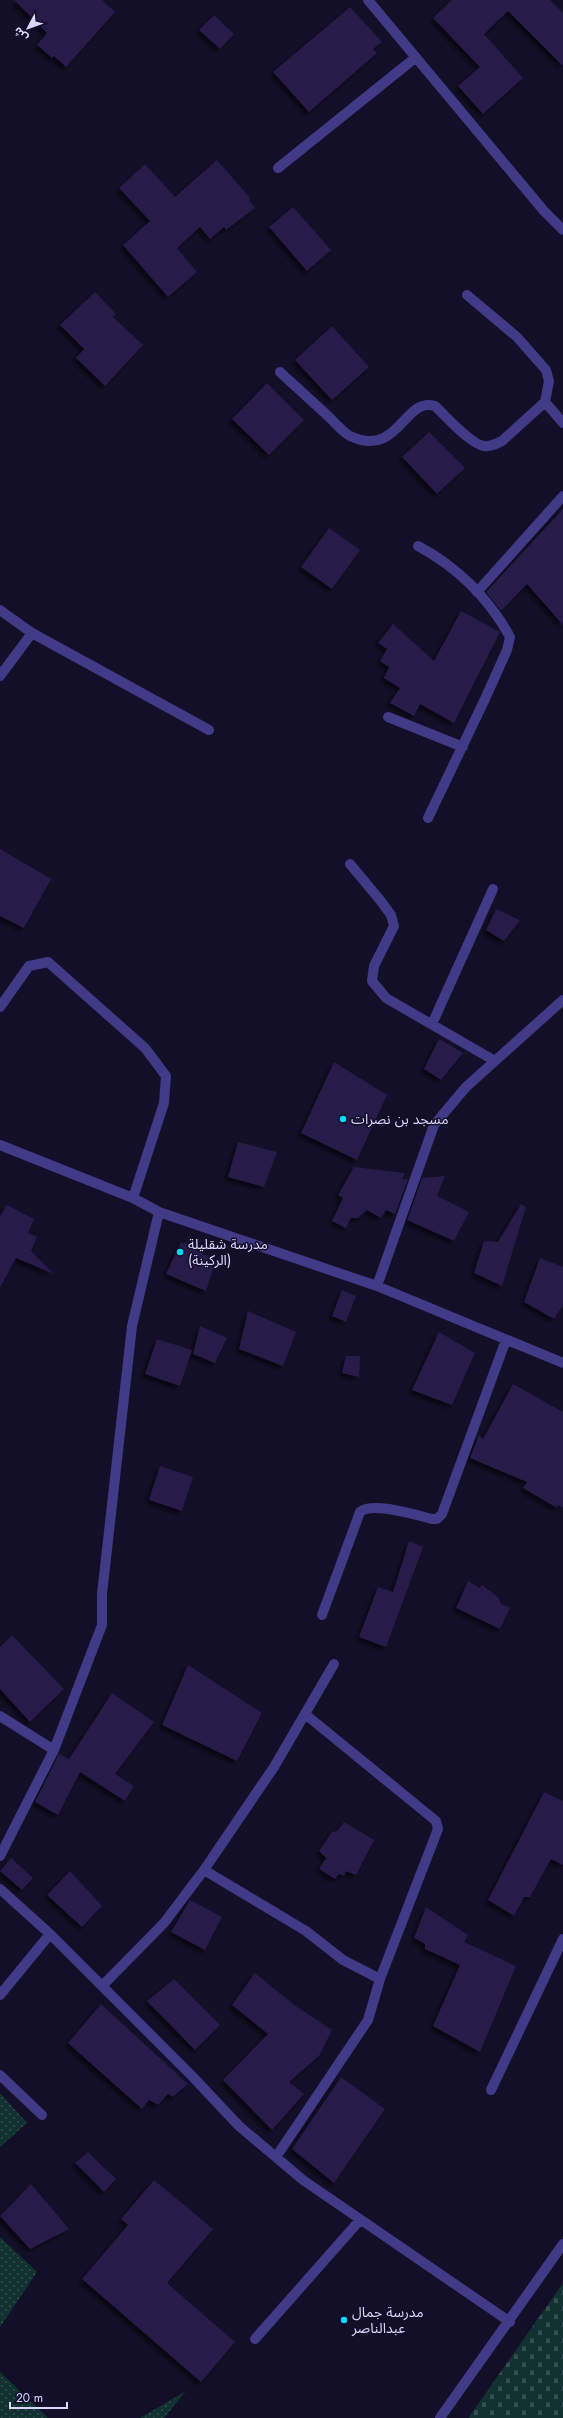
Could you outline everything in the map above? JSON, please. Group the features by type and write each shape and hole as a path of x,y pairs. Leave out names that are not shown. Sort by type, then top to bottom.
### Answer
{"street":[{"path":"368,0 544,211 563,230"},
{"path":"278,168 415,58"},
{"path":"280,372 348,435 371,442 389,436 416,409 430,404 435,406 475,444 494,446 502,441 545,402 549,381 546,370 517,337 467,295"},
{"path":"545,402 563,423"},
{"path":"477,592 563,496"},
{"path":"418,546 437,556 463,576 506,629 510,637 509,644 463,747 428,818"},
{"path":"0,610 32,633 209,730"},
{"path":"0,676 32,633"},
{"path":"388,717 463,747"},
{"path":"350,864 391,915 394,926 374,966 372,981 386,998 496,1061"},
{"path":"432,1024 493,889"},
{"path":"0,1007 29,966 48,962 145,1048 166,1076 164,1103 133,1198"},
{"path":"377,1286 434,1125 466,1087 563,1000"},
{"path":"0,1145 133,1198 159,1212 377,1286 563,1363"},
{"path":"0,1856 54,1750 102,1625 102,1594 132,1326 159,1212"},
{"path":"322,1615 360,1512 364,1508 377,1508 432,1519 437,1518 442,1514 506,1340"},
{"path":"102,1986 164,1923 204,1870 274,1767 334,1664"},
{"path":"276,2157 368,2020 380,1979 438,1826 436,1821 305,1714"},
{"path":"0,1716 54,1750"},
{"path":"204,1870 306,1931 343,1960 380,1979"},
{"path":"0,1889 50,1934 239,2126 303,2180 510,2322"},
{"path":"0,1995 50,1934"},
{"path":"491,2090 563,1939"},
{"path":"0,2075 42,2115"},
{"path":"255,2339 360,2220"},
{"path":"440,2418 510,2322 563,2244"}],"green space":[{"path":"0,2093 27,2123 0,2147"},
{"path":"0,2237 37,2272 0,2327"},
{"path":"563,2283 563,2418 470,2418 469,2417"},
{"path":"0,2372 48,2418 0,2418"},
{"path":"186,2391 164,2418 140,2418"}],"building":[{"path":"14,0 102,0 115,12 66,67 54,56 52,58 37,45 47,33"},
{"path":"452,0 550,0 563,13 563,66 508,11 484,34 523,78 483,114 458,86 480,67 433,18"},
{"path":"350,7 382,42 373,49 377,53 309,112 273,72"},
{"path":"214,15 234,34 220,49 199,30"},
{"path":"217,160 250,198 249,200 255,208 226,230 224,227 210,239 200,227 177,248 197,272 168,297 123,245 150,221 119,188 145,164 175,197"},
{"path":"293,207 331,250 307,271 269,227"},
{"path":"95,292 116,314 113,317 143,345 105,386 76,358 84,349 60,325"},
{"path":"332,326 369,367 332,400 295,360"},
{"path":"267,383 304,420 269,455 232,419"},
{"path":"429,432 465,468 437,494 402,457"},
{"path":"563,509 563,625 527,584 501,611 486,592"},
{"path":"329,528 360,550 332,589 301,567"},
{"path":"461,611 500,632 454,723 420,704 414,716 390,703 400,688 384,678 389,667 380,661 387,649 378,643 393,624 434,661"},
{"path":"0,849 51,879 24,928 0,916"},
{"path":"496,909 520,920 504,941 486,930"},
{"path":"439,1039 463,1053 441,1080 424,1069"},
{"path":"334,1062 387,1095 357,1160 301,1133"},
{"path":"238,1142 277,1152 264,1187 228,1177"},
{"path":"354,1167 405,1173 402,1179 408,1179 395,1214 386,1210 381,1218 367,1210 358,1218 351,1218 346,1228 332,1221 343,1198 338,1195"},
{"path":"445,1176 437,1196 469,1212 454,1241 407,1220 422,1178"},
{"path":"521,1204 526,1207 502,1286 474,1273 484,1241 498,1242"},
{"path":"7,1205 34,1219 28,1233 37,1237 31,1251 54,1274 16,1258 0,1288 0,1216"},
{"path":"181,1242 216,1261 206,1291 166,1274"},
{"path":"540,1258 563,1267 563,1305 554,1319 524,1302"},
{"path":"342,1290 356,1296 346,1322 332,1316"},
{"path":"248,1311 296,1332 283,1366 239,1349"},
{"path":"200,1326 227,1338 215,1363 193,1354"},
{"path":"439,1332 475,1353 452,1405 412,1390"},
{"path":"157,1339 192,1350 180,1386 145,1374"},
{"path":"346,1356 360,1356 359,1377 342,1373"},
{"path":"513,1384 563,1412 563,1508 558,1505 557,1508 523,1488 527,1482 470,1458 479,1435 483,1439"},
{"path":"160,1466 193,1477 182,1511 149,1500"},
{"path":"409,1541 423,1547 386,1647 359,1637 378,1587 393,1592"},
{"path":"468,1581 480,1588 482,1585 498,1597 501,1604 510,1608 500,1629 456,1608"},
{"path":"12,1635 64,1689 30,1722 0,1689 0,1647"},
{"path":"188,1665 262,1713 237,1761 162,1725"},
{"path":"112,1693 154,1722 115,1774 134,1786 125,1801 80,1772 58,1815 35,1802 59,1754 69,1759"},
{"path":"544,1792 563,1801 563,1865 551,1859 530,1897 524,1897 514,1916 488,1900"},
{"path":"344,1822 374,1840 356,1875 346,1871 344,1876 339,1874 335,1879 319,1869 326,1858 319,1851 332,1832 337,1831"},
{"path":"11,1858 33,1878 22,1890 0,1871"},
{"path":"70,1871 102,1906 82,1927 47,1895"},
{"path":"190,1900 222,1917 205,1950 171,1932"},
{"path":"426,1907 468,1935 464,1942 516,1966 480,2052 433,2026 460,1965 425,1949 425,1944 414,1938"},
{"path":"255,1973 293,2004 332,2030 319,2056 289,2082 304,2094 272,2130 223,2080 268,2034 232,2005"},
{"path":"174,1979 220,2025 195,2050 147,2001"},
{"path":"101,2004 188,2084 173,2097 168,2094 158,2105 149,2100 142,2109 68,2043"},
{"path":"341,2077 385,2109 334,2183 292,2149"},
{"path":"88,2152 116,2179 104,2192 75,2163"},
{"path":"154,2180 213,2229 167,2283 235,2342 201,2382 82,2279 128,2225 121,2219"},
{"path":"31,2184 69,2229 30,2249 0,2216"}],"place":[{"name":"مسجد بن نصرات","path":"343,1119"},
{"name":"مدرسة شقليلة (الركينة)","path":"180,1252"},
{"name":"مدرسة جمال عبدالناصر","path":"344,2320"}]}
